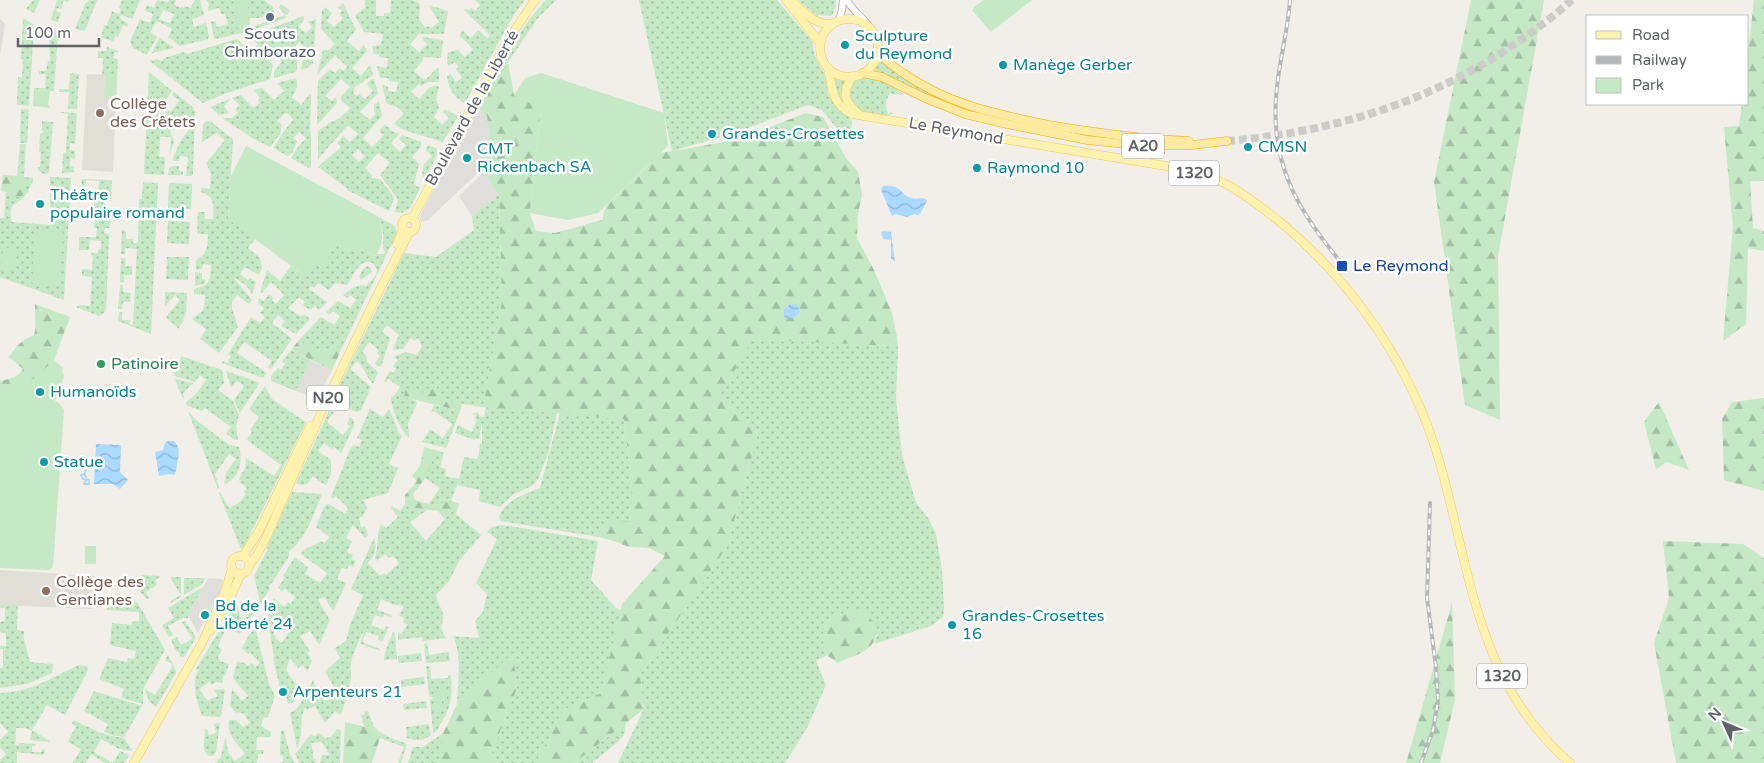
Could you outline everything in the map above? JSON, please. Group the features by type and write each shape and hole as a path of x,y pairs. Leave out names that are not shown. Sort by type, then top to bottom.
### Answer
{"highway":[{"name":"A20","path":"862,73 882,77 925,98 965,114 1087,140 1145,146 1192,145 1227,141 1130,137 1074,129 985,111 949,99 925,87 888,62 880,54 878,46"}],"main road":[{"name":"Boulevard de la Liberté","path":"412,218 506,43 535,0"},
{"path":"786,0 820,44"},
{"path":"790,0 814,21 825,24 846,18 857,20 874,34"},
{"path":"843,0 842,10 835,22 822,35 820,44 821,57 828,68 842,76 853,76 862,73 873,64 878,46 870,26 851,8 847,0"},
{"name":"1320","path":"828,68 832,91 836,100 845,110 860,115"},
{"path":"853,76 846,88 846,98 849,105 860,115"},
{"name":"Le Reymond","path":"860,115 1163,166 1204,176 1244,195 1297,236 1319,257 1360,306 1385,342 1416,398 1438,458 1474,601 1496,662 1506,683 1527,716 1570,763"},
{"name":"N20","path":"412,218 416,222 414,231 406,231 402,224 404,220 412,218"},
{"name":"N20","path":"134,763 203,641 226,589 232,568 231,562 234,558 243,556 259,531 323,404 406,231"},
{"name":"N20","path":"203,641 218,621 241,574 248,571 250,564 267,536 323,404"},
{"path":"243,556 248,559 250,564"},
{"path":"232,568 235,573 241,574"}],"shaded area":[{"path":"0,19 5,23 1,52 0,52"},
{"name":"Collège des Crêtets","path":"87,74 117,75 113,172 82,170"},
{"path":"476,108 487,116 489,132 486,165 428,220 422,222 420,220 421,214"},
{"path":"485,171 486,176 499,195 472,216 459,196"},
{"path":"310,360 332,370 319,395 314,398 296,391"},
{"name":"Collège des Gentianes","path":"0,570 94,576 92,609 0,605"},
{"path":"208,578 223,579 222,588 198,633 188,615"}],"green space":[{"path":"33,0 40,0 34,13 26,9"},
{"path":"57,0 69,0 68,2 63,1 62,9 57,8 56,11 61,13 58,22 51,20"},
{"path":"97,0 85,31 75,29 86,2"},
{"path":"122,0 140,0 132,19 121,15 120,18 128,24 127,27 123,25 118,37 116,36 113,41 101,38 104,25 107,25 112,11 119,14"},
{"path":"157,0 168,2 169,0 176,0 174,4 180,8 185,6 190,8 195,0 200,0 204,15 192,19 194,27 206,23 208,39 180,46 168,37 172,29 157,21 150,32 157,37 147,55 133,48 130,42 140,19 150,23 153,14 144,10 147,5 154,8","holes":["163,10 174,14 170,23 159,19"]},
{"path":"205,0 264,0 273,7 274,12 259,18 250,18 250,31 216,39 214,38 211,22 215,21 217,27 228,24 225,14 221,14 219,8 208,11 209,3"},
{"path":"237,0 248,0 248,28 237,28"},
{"path":"365,0 376,0 376,16 384,16 384,13 390,13 391,0 412,0 418,2 420,6 419,19 425,28 429,26 431,28 439,22 429,5 448,11 444,34 419,34 410,44 419,52 427,44 422,39 423,37 443,40 441,58 423,57 423,60 414,71 426,79 437,68 439,69 439,82 428,82 421,86 419,84 411,92 419,99 429,88 436,85 439,87 436,99 439,108 434,117 442,125 449,118 443,112 444,109 458,116 443,142 404,130 394,124 404,113 397,107 386,103 382,84 388,87 388,91 396,92 398,82 389,81 388,78 380,78 377,66 387,68 388,58 379,57 379,54 374,54 372,46 381,45 383,34 364,32 355,15 365,8"},
{"path":"475,0 525,0 515,13 465,103 455,96 449,85 447,76 450,74 456,82 462,78 456,69 459,67 455,62 449,66 447,63 448,52 458,50 465,57 473,49 459,35 463,31 471,38 478,30 488,39 490,35 463,9 469,10 471,8 475,11 480,5"},
{"path":"546,0 556,0 538,18 508,62 516,39"},
{"path":"639,0 777,0 812,41 815,56 827,79 828,94 839,110 849,117 852,122 851,131 848,136 843,136 822,110 808,105 732,134 672,151"},
{"path":"798,0 836,0 835,10 831,16 817,16"},
{"path":"984,0 1032,0 991,32 972,10"},
{"path":"1471,0 1544,0 1498,256 1500,420 1465,405 1434,182"},
{"path":"1754,0 1764,0 1764,181 1750,181 1753,228 1764,231 1764,251 1748,248 1746,324 1723,341 1733,227 1724,127 1739,126 1742,105 1749,105 1749,43"},
{"path":"343,3 356,30 347,41 359,51 364,45 367,51 352,68 361,76 370,65 373,75 355,87 353,93 357,96 359,94 365,99 373,91 366,84 374,79 378,93 360,112 370,120 376,114 374,112 374,105 379,101 382,116 363,138 372,147 384,135 379,131 385,124 392,131 399,134 391,143 400,152 406,145 399,139 402,135 421,142 421,147 412,157 419,164 414,184 420,188 410,208 402,213 395,212 398,199 380,175 390,163 378,153 365,168 372,178 380,179 392,194 394,199 389,211 347,190 347,188 318,167 341,147 337,143 343,136 350,142 358,134 348,125 318,159 318,131 340,118 350,108 341,100 341,96 350,87 341,79 325,96 332,101 336,97 337,103 317,125 318,81 330,69 335,73 340,68 344,71 347,67 335,55 317,75 323,50 329,50 335,44 321,29 322,11 325,7 332,13 327,21 334,27 343,18 339,14 342,11 338,8","holes":["358,149 365,156 359,162 352,155"]},
{"path":"281,4 289,10 288,14 285,15 279,7"},
{"path":"285,15 286,18 252,30 252,27"},
{"path":"304,16 304,20 298,27 306,33 312,27 308,22 316,19 313,63 309,67 301,70 303,61 309,52 299,42 291,51 297,58 297,70 295,72 274,78 274,72 282,61 275,55 269,61 273,65 270,79 203,103 150,61 157,59 162,61 164,58 184,52 187,54 237,39 251,52 258,44 249,36"},
{"path":"23,18 34,25 29,106 17,105 18,77 22,77"},
{"path":"49,29 58,32 54,91 34,90 34,88 45,88 46,74 39,74 39,71 46,71 48,61 50,61"},
{"path":"160,38 174,48 152,53"},
{"path":"107,47 118,51 118,53 115,52 113,58 118,59 117,75 102,75 103,58 98,58 98,51 106,51"},
{"path":"507,56 514,95 541,108 530,213 536,231 555,233 602,220 606,206 661,153 736,140 806,113 823,117 846,158 858,172 862,195 858,214 857,238 875,272 892,313 897,337 891,346 753,339 719,397 758,434 727,547 640,675 644,709 574,763 534,763 537,761 563,710 601,693 622,604 665,556 649,548 629,547 599,537 608,521 630,521 633,496 624,419 483,407 502,302 499,195 486,176 484,169 488,157 489,132 487,116 478,109"},
{"path":"878,58 899,74 921,87 967,110 935,99 872,69"},
{"path":"149,72 172,91 159,108 158,117 165,118 174,141 169,157 171,137 160,137 159,157 164,157 165,160 164,175 144,174"},
{"path":"70,73 79,74 77,109 68,109 69,92 59,92 59,89 69,89"},
{"path":"541,73 664,113 668,146 598,213 568,220 530,213 541,108 514,95 525,78"},
{"path":"106,75 117,75 116,98 104,98"},
{"path":"832,75 848,79 845,83 851,111 839,101"},
{"path":"864,77 881,80 905,95 894,95 891,93 889,95 886,108 888,114 891,112 893,114 879,115 868,114 854,107 847,93 851,83"},
{"path":"296,78 297,86 292,97 301,105 310,94 311,96 311,167 309,168 291,158 306,138 299,132 293,138 297,141 293,152 288,156 273,148 293,120 289,114 285,113 277,121 282,125 280,134 270,147 222,118 232,118 238,113 235,110 240,105 232,98 241,95 253,108 260,103 258,100 260,98 254,90 262,88 274,100 284,91 277,83"},
{"path":"34,90 50,91 48,105 50,108 33,106"},
{"path":"174,92 193,107 195,121 185,115 175,130 173,130 166,113 168,110 171,112 179,100 172,95"},
{"path":"229,99 224,106 229,113 219,115 210,107"},
{"path":"21,109 29,110 27,143 20,143"},
{"path":"57,112 77,113 75,144 70,143 70,150 75,151 75,159 70,158 70,166 74,167 74,172 62,173 63,153 66,153 68,114"},
{"path":"42,121 53,122 49,173 44,174 38,170 41,153 39,152 40,134 44,131 42,131"},
{"path":"195,121 193,174 186,176 188,157 180,156 179,161 172,161 180,142"},
{"path":"206,121 210,121 233,139 228,218 255,239 248,248 260,258 262,268 259,275 245,267 240,274 248,280 250,278 256,282 252,294 246,285 233,277 252,300 249,304 237,295 232,302 232,309 238,327 219,353 200,339 206,329 192,319 203,310 205,301 205,295 194,294 194,289 207,284 211,270 211,265 203,264 202,269 196,270 196,260 205,253 208,234 197,234 198,212 205,212 205,219 213,219 213,202 209,196 201,192 201,188 210,189 211,174 206,163 225,140 217,133 202,142 203,124"},
{"path":"20,144 26,144 24,177 33,178 33,181 25,196 11,208 12,222 50,225 50,177 71,178 64,300 0,277 0,218 4,218 6,191 17,196 23,194 22,176 17,176"},
{"path":"428,145 436,148 438,153 425,179 422,175 424,164 432,156 426,150"},
{"path":"246,146 379,217 382,237 376,256 361,249 358,254 336,243 324,266 313,263 306,277 228,219 231,176"},
{"path":"179,166 179,171 183,172 183,175 168,175 169,168"},
{"path":"3,175 22,176 26,186 23,196 20,197 1,191"},
{"path":"82,179 112,180 111,201 106,201 105,208 111,209 110,228 105,228 104,233 109,234 106,311 99,316 76,307 80,305 90,306 92,277 82,276 82,269 92,270 93,256 91,253 98,253 98,250 101,249 101,241 90,240 89,250 79,250 79,237 96,237 95,219 88,219 88,216 80,216 81,208 85,208 86,212 93,212 94,202 86,202 87,200 98,200 99,181 86,180 85,196 81,197"},
{"path":"143,182 158,183 151,334 118,321 119,312 122,312 122,320 130,320 129,324 133,325 137,249 125,248 125,255 121,254 122,230 126,231 126,239 133,239 133,243 138,243 139,199 142,199"},
{"path":"169,183 192,184 191,209 168,208"},
{"path":"499,195 502,302 483,407 444,401 425,393 416,392 405,397 417,403 408,424 409,438 394,413 391,397 394,396 400,387 388,379 386,382 384,381 390,371 393,373 396,369 393,366 398,360 395,356 406,352 416,355 422,347 418,338 415,341 411,338 403,349 393,349 399,335 387,325 382,332 390,338 381,367 375,363 380,356 377,353 379,350 369,342 362,352 366,355 367,362 378,372 373,384 357,361 350,369 371,387 361,410 357,412 334,403 333,399 404,253 436,257 474,230 472,216"},
{"path":"379,217 395,226 397,233 341,350 334,345 325,350 316,350 299,340 321,317 334,325 340,316 333,311 329,315 326,312 338,301 350,308 356,300 350,295 347,298 343,295 356,287 366,286 375,276 377,270 373,263 368,262 360,265 347,285 335,283 329,290 318,283 314,288 311,286 309,289 327,302 319,310 315,306 310,310 303,305 305,302 299,297 288,308 300,316 305,315 310,319 296,334 281,326 285,321 278,315 272,323 292,339 271,369 268,367 272,361 244,342 237,353 267,373 263,378 222,363 223,361 227,363 231,356 228,354 251,317 260,323 265,317 260,313 264,308 258,303 259,298 264,301 269,294 276,304 284,295 271,282 262,293 260,292 267,270 280,281 291,266 305,276 313,263 324,265 336,243 358,254 361,249 375,256 377,254 384,254 383,233"},
{"path":"168,221 190,222 189,244 167,243"},
{"path":"35,231 63,232 60,285 32,283"},
{"path":"3,247 16,249 14,270 1,269"},
{"path":"167,257 189,257 188,280 166,279"},
{"path":"121,258 125,258 125,266 132,266 132,275 124,275 124,282 120,282"},
{"path":"367,266 371,268 372,272 361,280 359,277"},
{"path":"195,272 202,273 202,279 206,280 204,284 195,286"},
{"path":"120,285 123,285 123,292 131,293 130,302 123,302 122,309 118,309"},
{"path":"165,292 187,293 186,313 179,329 166,317 180,300 175,295 165,306"},
{"path":"35,304 70,317 54,360 35,379 11,391 0,391 0,381 16,376 23,369 9,357 20,344 34,335"},
{"path":"897,337 896,399 902,455 916,503 928,518 936,534 942,570 943,617 931,626 874,644 878,634 824,648 827,655 816,661 826,685 807,728 785,763 618,763 644,709 640,675 727,547 758,434 719,397 753,338 891,346"},
{"path":"299,340 307,346 316,349 325,350 334,345 341,350 332,370 291,350"},
{"path":"291,350 310,360 296,391 271,381 271,376 278,368 281,370 285,364 282,361"},
{"path":"181,356 222,370 224,383 218,390 233,401 239,415 236,426 238,440 226,434 231,427 205,408 202,411 186,405 186,402 196,394 206,380 200,375 195,382 175,376 168,359 180,361"},
{"path":"54,360 63,368 64,376 55,401 64,410 53,567 49,570 0,568 0,391 16,388 30,381"},
{"path":"226,371 259,384 240,413 234,400 244,386 237,381 231,388"},
{"path":"175,379 193,383 183,393 183,399"},
{"path":"436,385 444,401 462,404 460,411 404,397 406,388 425,393"},
{"path":"265,386 272,399 306,422 245,545 241,549 219,493 229,508 239,503 246,494 244,492 247,488 239,479 245,468 246,458 274,476 281,465 247,440 252,432 250,430 259,417 249,409"},
{"path":"1764,398 1764,491 1724,480 1722,419 1732,402"},
{"path":"1659,402 1689,470 1667,462 1656,469 1644,422"},
{"path":"434,405 460,411 446,448 422,442 430,429 443,438 452,424 434,411 431,412"},
{"path":"486,407 557,413 548,454 538,479 532,486 514,494 500,507 479,501 480,490 457,485 451,501 448,499 444,503 428,505 440,488 425,478 436,450 444,453 440,467 446,469 445,476 459,479 464,457 478,459 480,444 482,444 482,422 479,439 475,438 475,440 455,433 458,425 472,432 477,419 475,418 476,415 472,414 478,412 480,417 484,417"},
{"path":"370,409 383,417 389,409 402,436 389,464 398,468 388,493 363,500 367,508 363,516 359,518 361,527 365,526 368,535 365,538 353,525 346,538 352,541 347,552 353,555 351,559 356,561 353,567 349,565 347,569 342,568 337,579 346,583 334,610 324,597 318,600 330,620 319,645 310,631 300,636 310,651 307,653 312,661 307,672 303,665 298,668 290,658 286,670 294,682 301,688 294,702 288,704 284,688 280,688 267,618 279,627 273,634 282,643 289,632 268,616 274,606 270,603 274,598 284,607 288,602 291,604 295,597 285,589 282,591 278,588 295,557 308,567 305,574 320,583 327,573 301,554 304,550 321,541 324,543 330,537 316,527 325,505 329,504 345,514 348,508 336,496 333,499 331,497 351,447 355,445 359,447 362,440 357,438"},
{"path":"188,411 196,420 229,445 239,447 241,458 235,477 226,484 224,483 226,473 236,459 229,454 215,474 219,486 218,489"},
{"path":"329,411 334,412 328,423 343,435 350,426 347,424 350,417 354,420 354,426 341,453 334,447 332,449 324,443 318,451 331,460 331,474 326,485 313,476 307,484 301,485 296,483"},
{"path":"560,413 624,419 633,496 630,522 608,521 599,537 501,521 499,517 511,502 522,495 540,488"},
{"path":"424,447 436,450 427,476 413,494 415,500 423,503 436,504 448,499 459,504 456,514 452,511 445,519 438,511 409,507 405,504 405,495 417,481 412,476 420,466"},
{"path":"292,492 322,494 305,533 289,551 289,556 272,583 268,586 270,588 262,602 260,602 254,576 267,551 268,544"},
{"path":"405,504 409,507 427,510 410,522 426,541 452,511 481,535 459,561 449,581 436,595 443,615 442,631 447,638 423,641 422,637 398,640 398,632 402,634 407,624 403,622 404,618 399,615 404,607 381,599 377,610 392,615 391,617 385,615 382,617 375,615 371,625 384,630 386,626 388,627 383,641 378,640 379,636 366,632 362,642 380,649 380,651 360,644 365,629 352,658 351,681 340,715 335,711 325,723 315,706 307,710 305,708 302,718 301,737 297,748 290,713 298,708 314,678 313,681 322,697 335,689 325,671 340,658 335,648 346,641 350,625 363,595 351,589 374,538 376,544 375,551 368,563 380,576 384,573 386,575 399,563 393,556 389,558 385,554 377,561 375,558 381,524 386,528 398,517 391,508 392,506 400,511"},
{"path":"500,525 598,541 591,580 616,608 621,610 601,693 563,710 537,761 534,763 497,763 492,752 517,688 513,654 457,704 458,652 453,636 479,638 475,621 483,612 487,594 476,583 497,539 487,532 492,527"},
{"path":"1663,541 1743,544 1764,558 1764,763 1676,763 1654,643 1669,598"},
{"path":"85,546 96,546 96,564 85,564"},
{"path":"142,575 160,576 155,581 157,585 146,592 149,598 147,599 135,586 142,585"},
{"path":"170,577 181,577 181,595"},
{"path":"184,578 205,578 202,584 184,595"},
{"path":"203,587 188,618 183,618 168,626 173,635 169,637 162,625 174,618 168,608"},
{"path":"181,595 181,597 171,603 170,601"},
{"path":"122,596 128,596 137,602 165,650 143,689 143,704 121,698 124,689 99,679 108,658 127,662 128,658 134,659 136,651 110,645 112,623 132,625 133,621 139,621 139,612 106,610 113,600"},
{"path":"250,599 253,614 240,634 226,628 218,647 222,649 218,657 220,661 229,664 222,683 216,682 211,685 209,682 199,689 208,701 218,696 214,690 225,689 221,717 202,716 196,693 195,681 198,670 196,669 236,603 241,618 248,617 246,607 243,606"},
{"path":"1452,603 1455,700 1440,763 1406,763"},
{"path":"0,605 18,605 17,630 24,631 24,639 30,662 53,664 52,673 27,684 0,688 0,668 3,668 3,649 0,649 0,646 6,646 6,633 0,632 0,622 5,621 5,608 0,608"},
{"path":"848,611 863,611 877,625 877,634 874,641 865,650 837,663 825,651 823,641 824,629 833,618"},
{"path":"185,621 196,637 185,656 182,657 176,651 171,640 177,637 181,645 192,639 182,622"},
{"path":"254,629 269,684 275,696 268,717 263,718 261,726 271,732 271,737 257,737 256,750 264,750 263,754 258,754 257,763 215,763 221,757 225,738 228,752 235,761 245,754 229,731 229,720 236,720 243,727 250,723 244,714 236,713 230,706 232,689 242,701 248,696 233,678 237,661 244,662 247,666 252,663 255,667 260,663 242,648"},
{"path":"393,632 395,633 397,659 384,660 385,652"},
{"path":"427,643 429,655 449,652 450,661 426,663 424,644"},
{"path":"421,653 422,661 399,663 398,656"},
{"path":"513,653 517,688 492,752 497,763 441,763 442,736 457,704"},
{"path":"168,655 176,671 176,673 156,707 149,701 145,689 155,695 172,667 172,664 165,660"},
{"path":"78,665 86,666 88,670 65,715 47,705 32,730 50,741 30,740 32,731 25,728 16,728 15,745 19,745 19,743 36,744 32,746 32,752 42,752 42,749 46,750 43,755 17,752 17,763 0,763 0,760 6,754 0,747 0,740 8,732 0,725 0,693 31,687"},
{"path":"426,666 430,666 431,679 448,678 448,675 451,675 451,699 444,718 435,733 433,732 430,699 433,699 429,696"},
{"path":"424,677 425,684 401,687 401,680"},
{"path":"446,690 447,700 442,701 443,709 436,710 434,692"},
{"path":"94,691 142,706 124,737 104,732 108,724 84,711"},
{"path":"426,701 427,708 404,710 403,704"},
{"path":"365,711 369,712 374,726 382,734 407,744 401,763 398,763 404,747 380,738 381,735 374,729 364,726 361,715 364,715"},
{"path":"74,720 98,732 124,738 132,750 119,749 101,739 94,752 113,763 105,763 91,754 86,763 73,763 81,749 68,742 76,726 72,724"},
{"path":"345,722 374,729 381,735 372,763 343,763"},
{"path":"220,723 216,752 213,756 208,756 204,747 205,729 207,729 209,735 216,733 214,724"},
{"path":"626,723 624,735 620,740 592,763 574,763"},
{"path":"429,724 431,735 428,737 420,740 407,738 406,727"},
{"path":"337,729 341,730 340,763 320,763 322,755 330,755 322,742 311,743 314,759 316,759 315,763 300,763 295,754 311,735 315,736 318,733 326,738 331,737"},
{"path":"281,730 284,730 290,755 295,763 280,763 283,762 283,756 280,755"},
{"path":"443,733 441,763 408,763 413,747 423,747"},
{"path":"120,751 129,755 124,763 113,763"}],"water":[{"path":"883,186 898,188 908,197 924,198 927,201 920,214 907,217 895,214 892,216 881,190"},
{"path":"881,232 891,232 895,262 891,258 891,240 883,239"},
{"path":"790,304 797,305 799,313 795,317 785,319 783,311"},
{"path":"174,441 179,449 176,471 174,475 159,476 155,452 163,450 165,443"},
{"path":"96,444 121,445 120,472 128,480 120,489 113,484 94,484"}],"waterway":[{"path":"85,473 87,465"},
{"path":"86,477 84,474 81,475 83,479 89,480 89,484"},
{"path":"86,480 84,484 89,484"}],"tunnel":[{"path":"1227,141 1323,127 1412,99 1454,80 1494,57 1534,31 1572,0"}],"railway":[{"path":"1290,0 1277,87 1275,114 1277,139 1282,162 1300,206 1328,247 1345,267"},
{"path":"1421,763 1433,730 1438,701 1436,667 1427,598 1430,503"}],"place":[{"name":"Scouts Chimborazo","path":"270,17"},
{"name":"Sculpture du Reymond","path":"845,45"},
{"name":"Manège Gerber","path":"1003,65"},
{"name":"Collège des Crêtets","path":"100,113"},
{"name":"Grandes-Crosettes","path":"712,134"},
{"name":"CMSN","path":"1248,147"},
{"name":"CMT Rickenbach SA","path":"467,158"},
{"name":"Raymond 10","path":"977,168"},
{"name":"Théâtre populaire romand","path":"40,204"},
{"name":"Le Reymond","path":"1342,266"},
{"name":"Patinoire","path":"101,364"},
{"name":"Humanoïds","path":"40,392"},
{"name":"Statue","path":"44,462"},
{"name":"Collège des Gentianes","path":"46,591"},
{"name":"Bd de la Liberté 24","path":"205,615"},
{"name":"Grandes-Crosettes 16","path":"952,625"},
{"name":"Arpenteurs 21","path":"283,692"}]}
